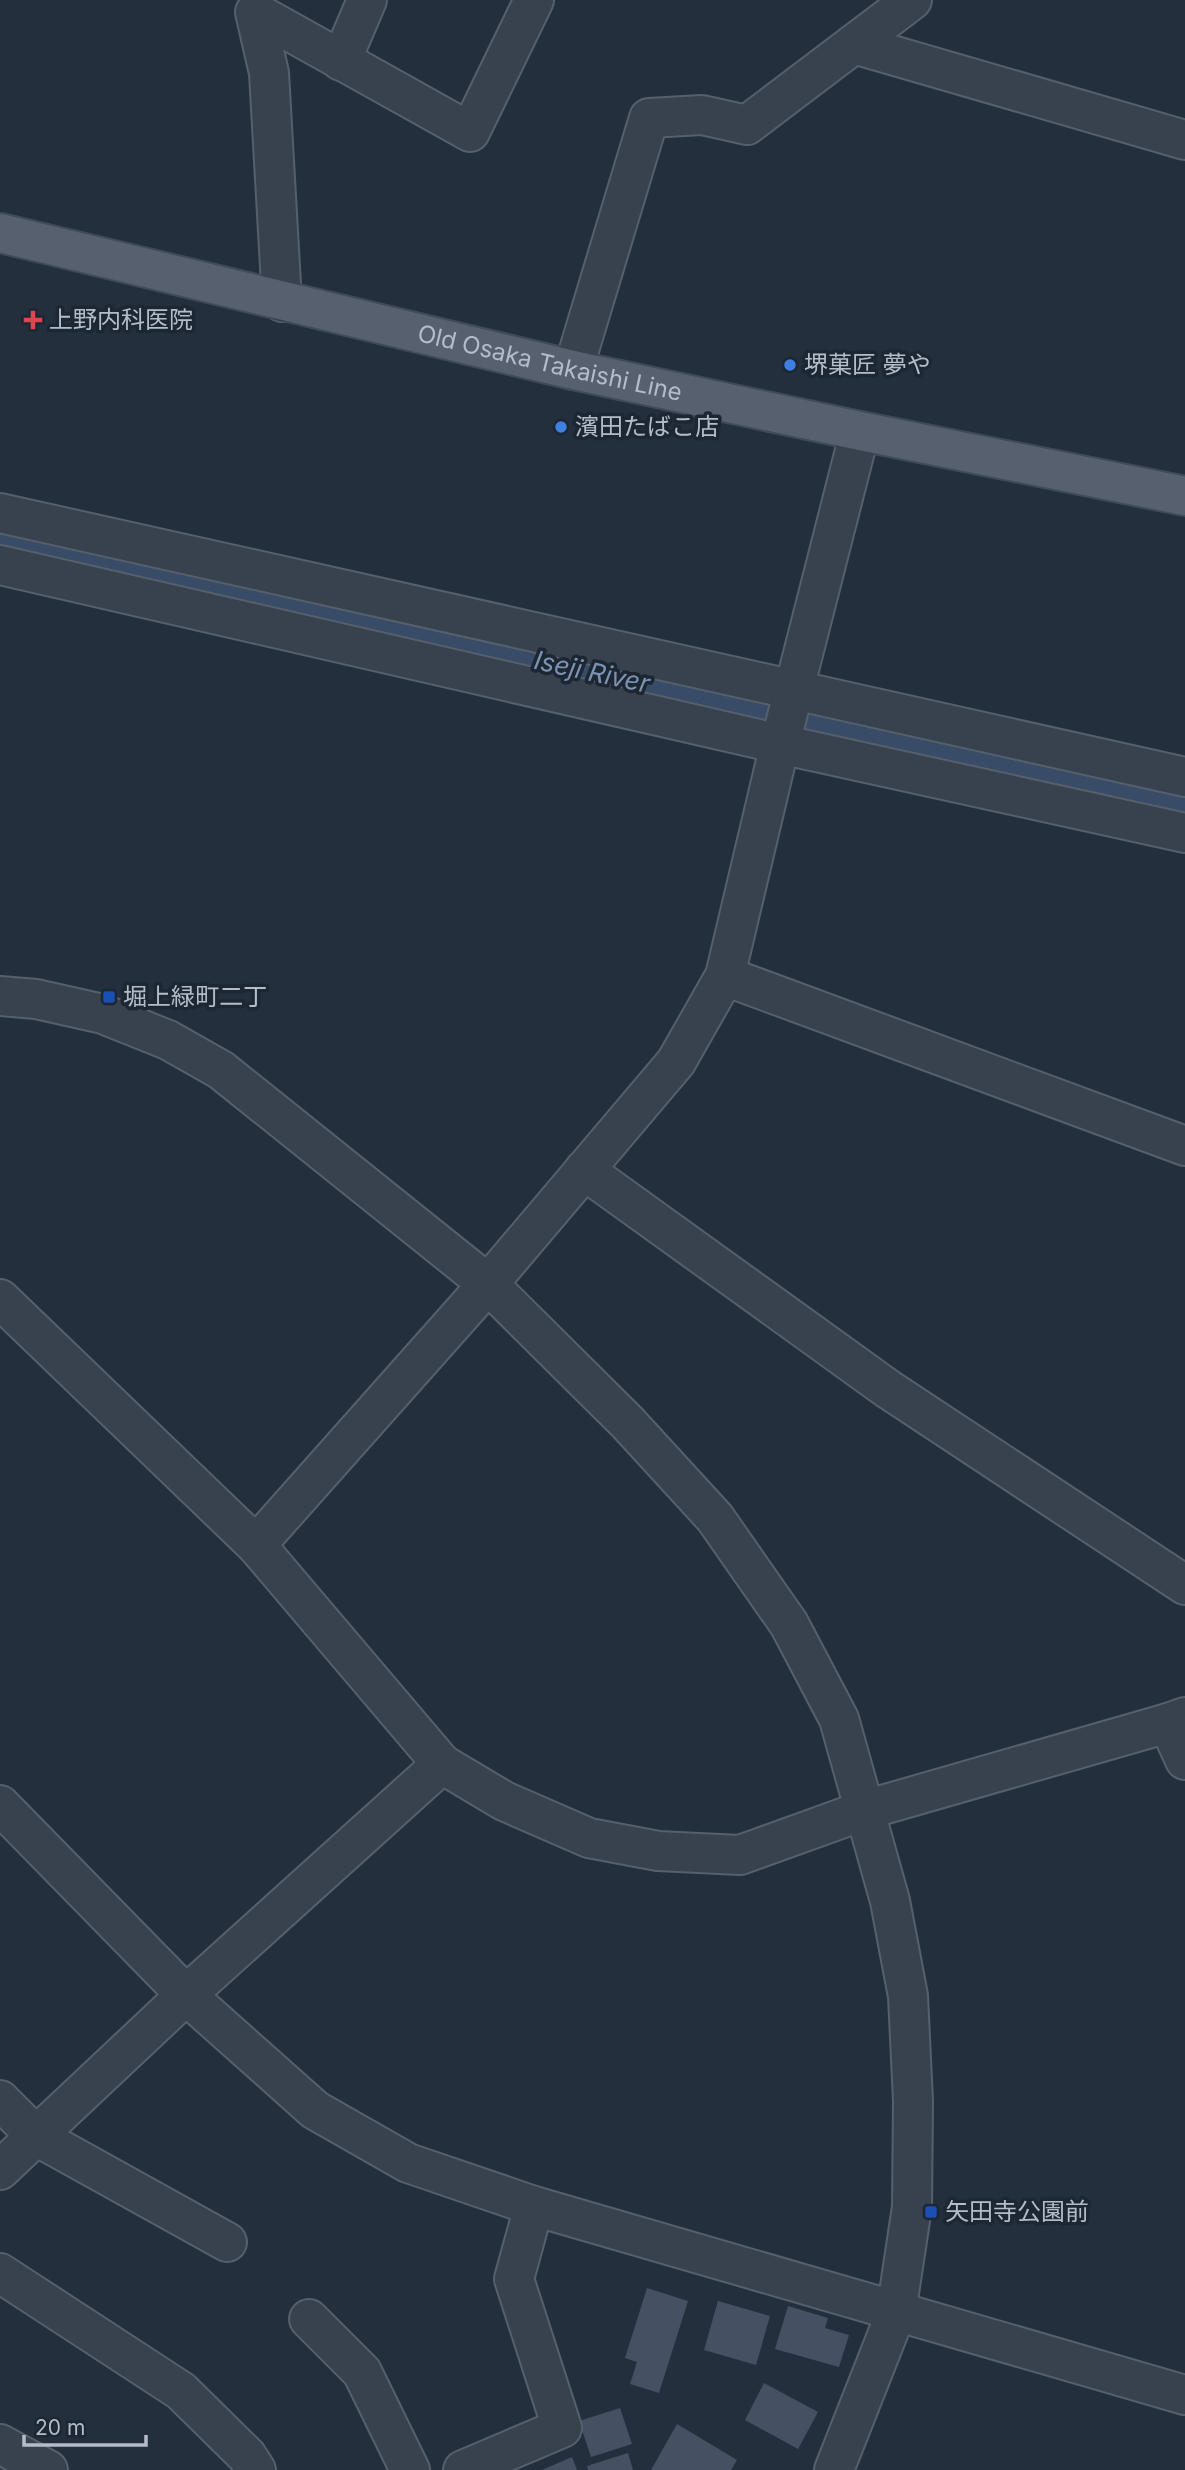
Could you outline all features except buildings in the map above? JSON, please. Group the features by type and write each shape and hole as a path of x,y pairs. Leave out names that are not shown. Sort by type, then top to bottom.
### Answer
{"main road":[{"name":"Old Osaka Takaishi Line","path":"0,233 573,370 1185,496"}],"street":[{"path":"341,61 367,0"},
{"path":"282,302 269,73 255,12 470,132 534,0"},
{"path":"573,370 649,118 702,115 747,125 912,0"},
{"path":"854,44 1185,141"},
{"path":"256,1545 488,1284 676,1062 725,976 860,431"},
{"path":"0,513 1185,777"},
{"path":"0,565 1185,833"},
{"path":"725,976 1185,1146"},
{"path":"0,996 36,999 103,1014 168,1040 221,1070 488,1284 628,1423 715,1518 789,1624 839,1719 890,1901 908,1996 913,2102 912,2207 896,2313 834,2470"},
{"path":"584,1170 888,1389 1185,1584"},
{"path":"0,1298 256,1545 442,1764 504,1801 589,1838 657,1851 740,1855 865,1810 1176,1720 1185,1760"},
{"path":"0,2170 186,1995 442,1764"},
{"path":"0,1805 186,1995 315,2110 408,2163 534,2206 1185,2395"},
{"path":"0,2101 36,2136 228,2242"},
{"path":"463,2470 562,2428 514,2278 534,2206"},
{"path":"0,2273 181,2391 247,2456 256,2470"},
{"path":"309,2319 362,2372 410,2470"},
{"path":"0,2444 48,2470"}],"waterway":[{"name":"Iseji River","path":"0,541 1185,803"}],"place":[{"name":"上野内科医院","path":"33,320"},
{"name":"堺菓匠 夢や","path":"790,365"},
{"name":"濱田たばこ店","path":"561,427"},
{"name":"堀上緑町二丁","path":"109,997"},
{"name":"矢田寺公園前","path":"931,2212"}]}
